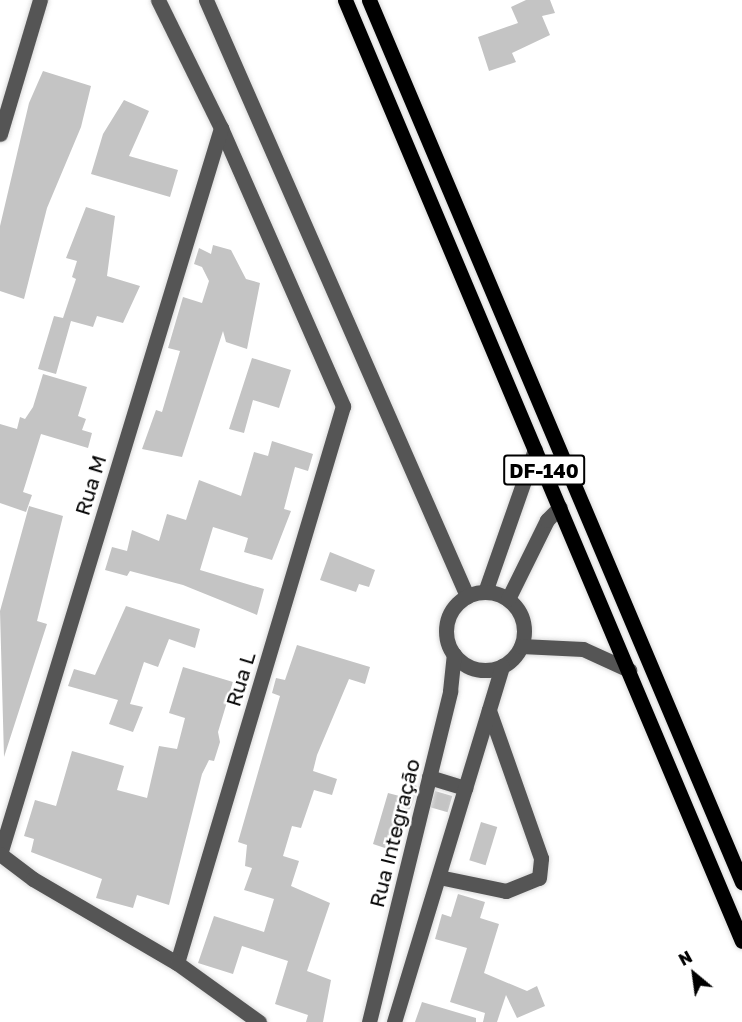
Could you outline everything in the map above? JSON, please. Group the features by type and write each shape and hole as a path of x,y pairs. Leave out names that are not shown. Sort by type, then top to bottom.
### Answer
{"main road":[{"name":"DF-140","path":"345,0 742,941"},
{"name":"DF-140","path":"369,0 742,882"}],"street":[{"path":"0,134 40,0"},
{"path":"158,0 221,128"},
{"path":"206,0 467,596"},
{"name":"Rua L","path":"177,963 343,406 221,128"},
{"name":"Rua M","path":"0,854 221,128"},
{"path":"485,592 535,449"},
{"path":"508,599 547,520 560,507"},
{"path":"394,1022 502,666 521,646 522,620 508,599 485,592 467,596 449,616 448,643 454,654 476,669 502,666"},
{"path":"521,646 583,649 628,670"},
{"name":"Rua Integração","path":"369,1022 429,777 454,654"},
{"path":"439,876 506,891 539,878 541,858 489,710"},
{"path":"429,777 465,788"},
{"path":"0,854 33,879 177,963 259,1022"}],"building":[{"path":"526,0 550,0 555,13 542,16 550,35 512,53 516,62 489,71 478,37 518,23 511,7"},
{"path":"43,71 91,86 81,127 47,208 24,299 0,291 0,226 29,103"},
{"path":"124,100 149,111 129,156 178,170 170,197 91,174 103,134"},
{"path":"86,207 115,216 107,276 140,286 123,323 97,316 93,327 71,321 56,374 38,369 54,316 63,318 76,279 72,277 77,261 66,258"},
{"path":"213,245 231,250 246,279 260,283 247,349 226,342 223,331 182,457 142,449 156,410 162,412 180,351 168,348 183,297 202,303 209,281 202,267 194,264 199,248 211,254"},
{"path":"252,358 291,370 279,408 253,400 244,433 229,429"},
{"path":"43,374 87,387 78,416 86,419 82,430 92,433 88,448 41,434 23,492 32,495 26,512 0,503 0,424 17,429 20,417 25,419 33,407"},
{"path":"272,441 313,454 308,471 295,467 284,509 291,511 272,560 244,552 248,538 213,527 200,570 264,589 257,615 183,585 130,571 127,576 105,570 112,547 127,551 132,530 159,541 167,514 186,520 199,480 241,496 254,452 268,456"},
{"path":"29,506 63,516 37,621 47,624 4,757 0,611"},
{"path":"330,552 375,570 369,587 359,584 356,592 320,580"},
{"path":"126,606 200,629 195,648 169,639 158,667 144,662 130,704 143,707 133,732 109,724 118,700 68,686 74,669 95,675"},
{"path":"297,645 370,667 365,684 349,679 317,755 313,771 337,779 332,795 314,790 301,828 292,826 283,856 299,861 291,886 330,903 307,971 331,980 323,1022 306,1022 308,1015 275,1004 288,961 242,946 233,974 198,963 214,916 264,932 274,899 244,890 252,868 245,866 247,845 238,842 280,696 272,693 276,678 285,680"},
{"path":"183,667 233,682 218,732 220,742 214,761 209,760 202,774 169,905 137,895 133,908 96,898 102,879 31,852 34,839 24,836 35,800 56,806 72,751 124,766 117,790 147,798 159,746 177,749 185,718 169,713"},
{"path":"411,784 417,786 413,802 391,850 373,844 388,793 407,798"},
{"path":"435,791 452,796 448,812 430,807"},
{"path":"481,822 497,827 486,865 469,860"},
{"path":"458,894 485,902 480,918 499,924 484,973 527,991 537,986 545,1006 517,1018 506,995 497,1022 483,1022 485,1013 450,1002 467,948 435,939 442,914 451,917"},
{"path":"422,1002 476,1018 476,1022 415,1022"}]}
